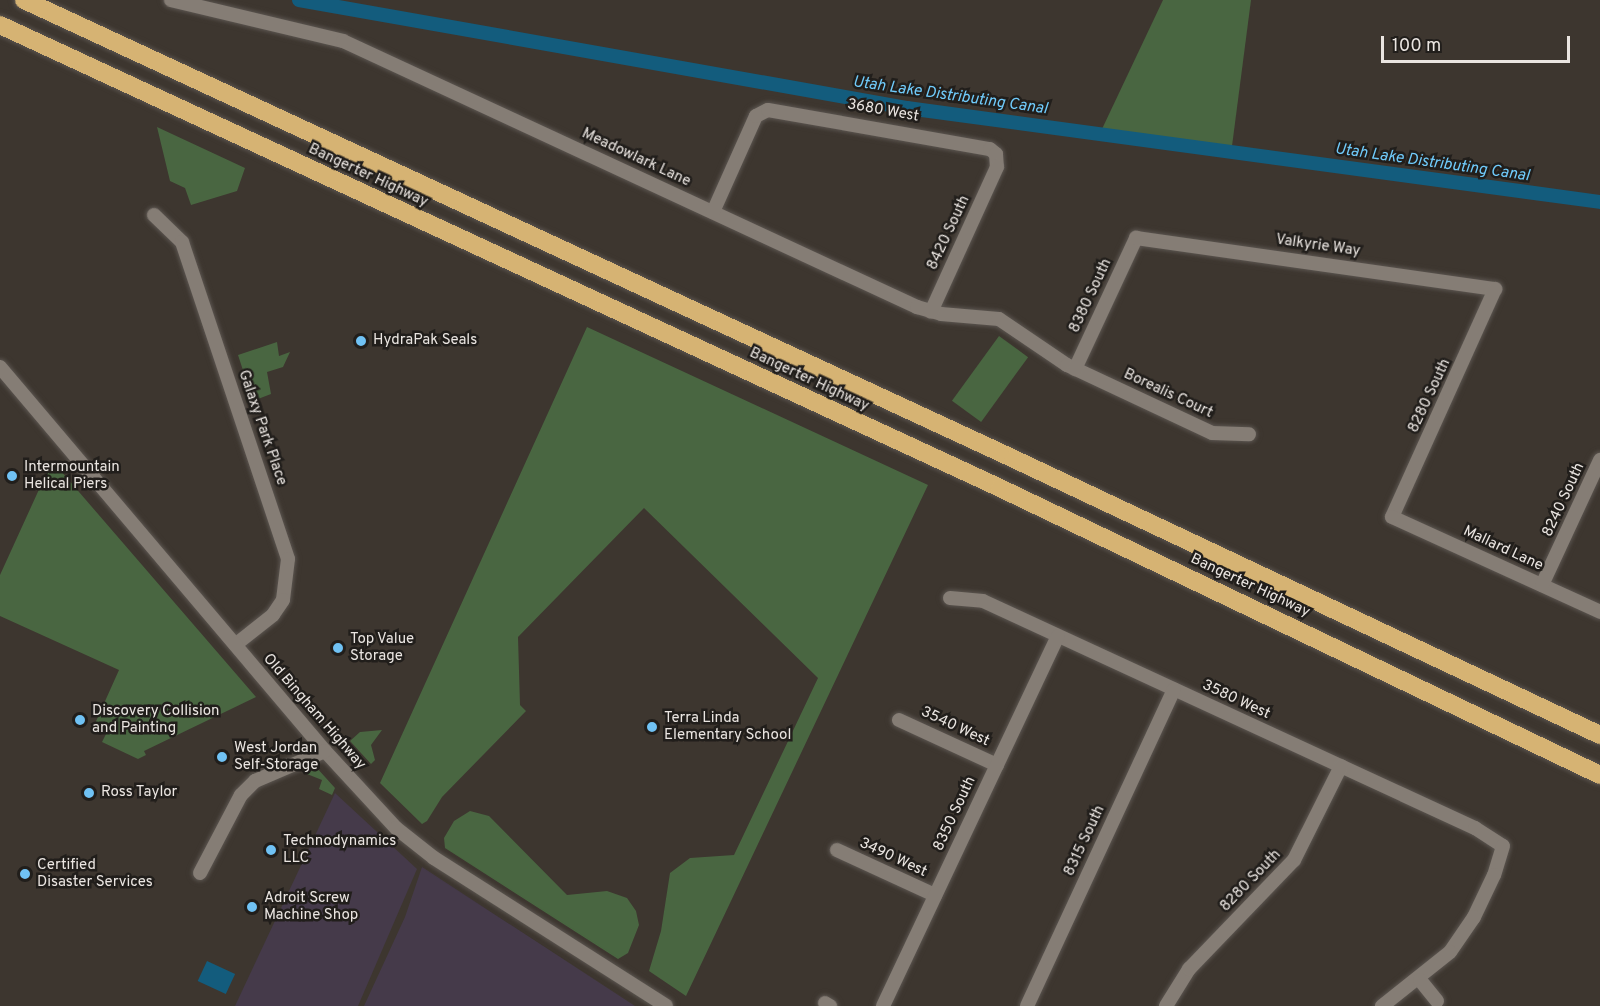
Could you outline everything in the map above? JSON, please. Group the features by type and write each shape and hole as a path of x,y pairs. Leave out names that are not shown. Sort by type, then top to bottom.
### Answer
{"highway":[{"name":"Bangerter Highway","path":"24,0 1036,469 1600,735"},
{"name":"Bangerter Highway","path":"0,25 1000,488 1600,775"}],"street":[{"name":"Meadowlark Lane","path":"171,0 343,41 932,312 999,320 1075,369"},
{"name":"3680 West","path":"712,212 753,123 761,112 780,110 958,141 990,149 996,154 997,167"},
{"name":"8420 South","path":"932,312 997,167"},
{"name":"Galaxy Park Place","path":"154,215 182,242 288,559 283,600 273,615 235,645"},
{"name":"Valkyrie Way","path":"1136,238 1495,289"},
{"name":"8380 South","path":"1075,369 1136,238"},
{"name":"8280 South","path":"1392,517 1495,289"},
{"name":"Old Bingham Highway","path":"0,367 235,645 380,812 429,855 666,1006"},
{"name":"Borealis Court","path":"1075,369 1217,435 1250,434"},
{"name":"8240 South","path":"1542,585 1600,460"},
{"name":"Mallard Lane","path":"1392,517 1600,612"},
{"name":"3580 West","path":"950,598 982,601 1475,828 1503,846 1494,874 1468,926 1450,952 1420,980"},
{"name":"8350 South","path":"883,1006 1058,636"},
{"name":"8315 South","path":"1027,1006 1174,690"},
{"name":"3540 West","path":"899,720 997,765"},
{"path":"200,873 223,825 248,788 325,750"},
{"name":"8280 South","path":"1166,1006 1189,969 1294,860 1341,766"},
{"name":"3490 West","path":"837,850 935,895"},
{"path":"1382,1006 1420,980 1437,1001"}],"shaded area":[{"path":"335,793 417,869 358,1006 235,1006"},
{"path":"422,867 635,1006 364,1006 405,917"}],"green space":[{"path":"1163,0 1251,0 1232,146 1102,129"},
{"path":"157,127 245,168 237,191 191,205 185,188 170,181"},
{"path":"587,327 928,485 686,996 649,971 661,931 670,873 690,858 734,855 818,678 644,508 518,637 520,705 526,711 442,797 427,821 422,824 380,783"},
{"path":"999,336 1028,357 981,422 952,401"},
{"path":"277,342 279,356 290,352 283,367 267,372 271,394 253,401 238,355"},
{"path":"52,461 256,697 144,751 146,755 138,759 102,742 106,734 93,728 119,670 0,616 0,575"},
{"path":"382,730 371,745 375,760 371,764 350,741 360,732"},
{"path":"316,767 335,788 332,795 319,789 322,780 307,774"},
{"path":"470,811 489,816 567,895 607,891 627,898 636,911 639,925 628,953 618,959 445,848 444,838 454,821"}],"water":[{"path":"207,961 235,974 226,994 198,981"}],"waterway":[{"name":"Utah Lake Distributing Canal","path":"299,0 907,108 1600,202"}],"place":[{"name":"HydraPak Seals","path":"361,341"},
{"name":"Intermountain Helical Piers","path":"12,476"},
{"name":"Top Value Storage","path":"338,648"},
{"name":"Discovery Collision and Painting","path":"80,720"},
{"name":"Terra Linda Elementary School","path":"652,727"},
{"name":"West Jordan Self-Storage","path":"222,757"},
{"name":"Ross Taylor","path":"89,793"},
{"name":"Technodynamics LLC","path":"271,850"},
{"name":"Certified Disaster Services","path":"25,874"},
{"name":"Adroit Screw Machine Shop","path":"252,907"}]}
